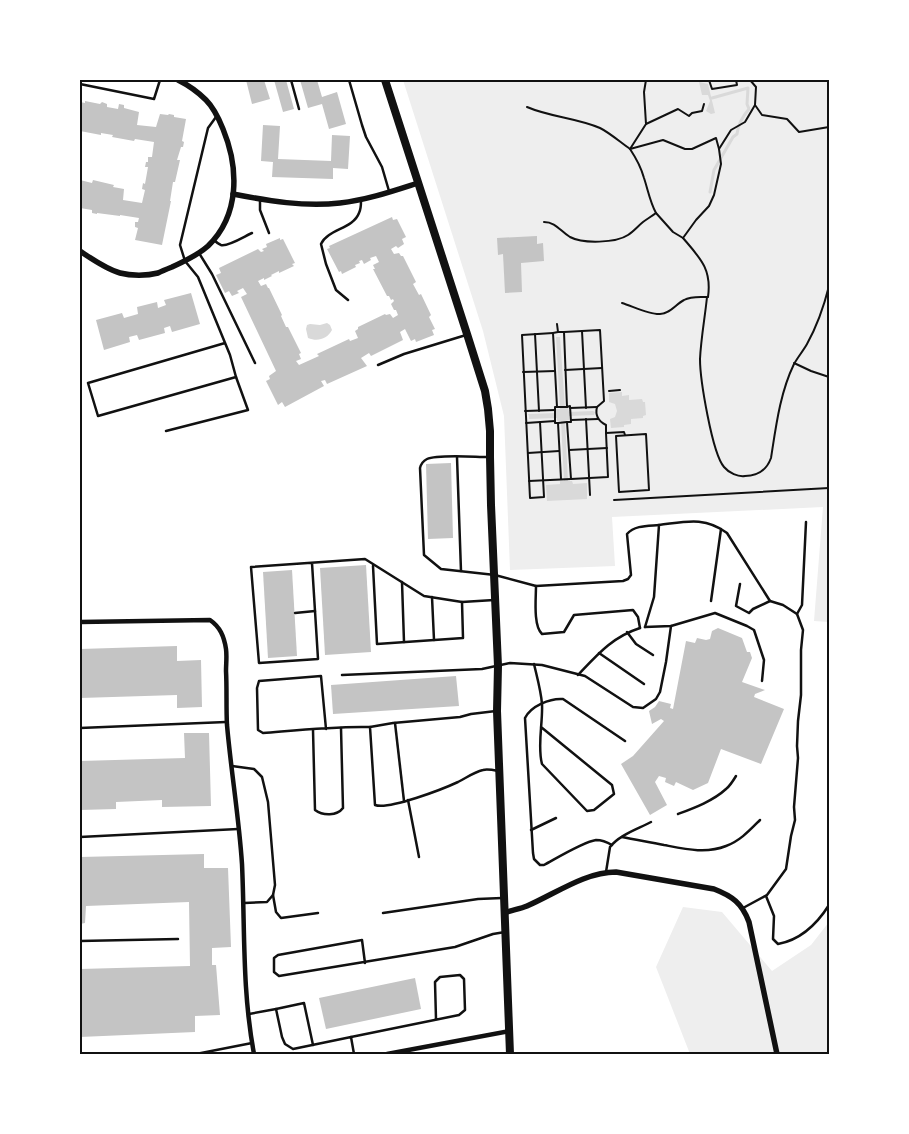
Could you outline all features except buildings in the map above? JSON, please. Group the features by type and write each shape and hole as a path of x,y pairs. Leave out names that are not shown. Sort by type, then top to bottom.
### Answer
{"main road":[{"path":"385,80 485,391 488,408 510,1054"}],"street":[{"path":"80,251 104,266 120,273 136,275 158,273 185,261 207,246 221,230 234,194 235,175 226,137 217,116 207,100 190,86 178,80"},
{"path":"234,194 260,200 294,204 342,203 390,192 418,183"},
{"path":"80,622 210,620 218,625 226,649 227,722 240,829 245,974 254,1054"},
{"path":"504,913 525,906 591,876 606,872 616,872 714,889 727,894 743,908 751,930 777,1054"},
{"path":"387,1054 510,1031"}],"lane":[{"path":"80,84 154,99 160,80"},
{"path":"291,80 299,109"},
{"path":"349,80 366,137 382,166 390,192"},
{"path":"166,431 248,410 230,355 198,277 185,261 180,245 208,128 217,116"},
{"path":"348,300 336,290 321,244 326,237 345,227 358,216 361,199"},
{"path":"260,200 260,210 270,233"},
{"path":"213,239 224,245 252,233"},
{"path":"198,252 212,274 256,363"},
{"path":"378,365 404,354 467,334"},
{"path":"225,343 88,383 98,416 236,377"},
{"path":"490,457 438,456 426,459 421,464 420,484 424,555 441,569 495,575 536,586 623,581 631,575 627,534 630,530 693,521 708,523 727,533 770,601 797,614 803,630 798,758 794,807 795,820 790,836 786,869 766,896 743,908"},
{"path":"456,457 461,572"},
{"path":"797,614 802,605 806,522"},
{"path":"645,626 654,596 659,526"},
{"path":"711,600 721,529"},
{"path":"312,563 318,659 259,663 251,568 312,563 365,559 424,596 462,602 495,600"},
{"path":"373,564 377,644 463,638 462,602"},
{"path":"402,582 404,642"},
{"path":"740,584 736,606 749,612 770,601"},
{"path":"536,586 537,624 538,630 542,634 564,632 574,615 633,610 638,618 640,628"},
{"path":"432,597 434,640"},
{"path":"295,613 315,612"},
{"path":"578,674 605,647 627,632 645,626 671,626 715,613 754,630 764,660 762,681"},
{"path":"342,674 482,669 510,663 534,664 585,676 633,707 643,708 656,698 660,692 671,626"},
{"path":"627,632 636,644 653,655"},
{"path":"599,653 644,684"},
{"path":"534,664 542,703 540,759 542,764 587,811 594,810 614,794 612,784 542,727"},
{"path":"326,729 322,676 259,682 257,688 258,730 263,733 370,727 497,711"},
{"path":"612,845 598,840 587,843 544,864 540,865 534,860 525,718 526,715 542,703 563,699 625,741"},
{"path":"80,728 227,722"},
{"path":"395,723 404,801"},
{"path":"370,727 375,805 379,806 426,795 484,770 500,771"},
{"path":"312,730 316,810 323,814 334,814 340,812 343,808 341,728"},
{"path":"231,766 254,769 262,777 268,802 275,885 273,895 276,912 281,918 318,913"},
{"path":"678,814 711,799 726,789 736,776"},
{"path":"408,800 419,857"},
{"path":"532,830 556,818"},
{"path":"622,837 694,850 710,850 733,843 760,820"},
{"path":"606,872 610,847 622,837 651,822"},
{"path":"80,837 240,829"},
{"path":"242,903 267,902 273,895"},
{"path":"766,896 774,916 773,939 778,944 786,943 806,933 824,913 829,904"},
{"path":"383,913 478,899 504,898"},
{"path":"365,963 362,940 278,955 274,958 274,972 279,976 365,963 455,947 493,934 505,932"},
{"path":"80,941 178,939"},
{"path":"276,1008 282,1037 285,1044 293,1049 459,1015 465,1010 464,979 460,975 440,976 435,982 436,1019"},
{"path":"248,1014 304,1003 313,1045"},
{"path":"351,1037 354,1054"},
{"path":"196,1054 252,1043"}],"path":[{"path":"646,80 644,92 646,124"},
{"path":"709,80 712,89 737,85 736,80"},
{"path":"719,149 731,130 745,122 755,105 756,87 750,80"},
{"path":"630,149 646,124 678,109 689,116 692,113 702,111 704,104"},
{"path":"755,105 762,115 787,119 798,132 829,127"},
{"path":"527,107 538,112 572,119 601,128 630,149 638,161 656,213 673,232 683,238 706,268 709,288 700,360 714,446 724,467 730,472 742,477 758,474 768,465 772,458 779,406 794,363 808,342 817,322 829,286"},
{"path":"630,149 663,140 685,149 692,149 716,138 721,164 714,195 709,206 683,238"},
{"path":"544,222 551,222 571,237 596,242 617,239 628,235 656,213"},
{"path":"622,303 661,314 668,312 684,300 708,297"},
{"path":"557,324 558,332"},
{"path":"540,422 544,497 530,498 522,335 600,330 604,401 597,407 570,410"},
{"path":"582,331 586,408"},
{"path":"564,332 566,407"},
{"path":"553,333 556,409 562,479"},
{"path":"535,334 538,411"},
{"path":"794,363 829,377"},
{"path":"565,370 602,368"},
{"path":"524,372 555,371"},
{"path":"608,391 620,390"},
{"path":"525,411 570,406 571,422 526,423"},
{"path":"529,481 608,477 606,425 598,419 596,414 597,407"},
{"path":"571,418 598,419"},
{"path":"586,419 590,494"},
{"path":"567,422 570,479"},
{"path":"606,433 624,432 625,435 646,434 649,490 619,492 616,436 625,435"},
{"path":"569,450 607,448"},
{"path":"528,452 559,451"},
{"path":"614,500 829,488"}],"shaded area":[{"path":"403,80 829,80 829,622 814,621 823,507 612,517 615,566 510,570 504,416 483,331"},
{"path":"699,82 708,84 715,113 711,114 706,111 710,101 708,95 702,95"},
{"path":"327,323 332,330 328,336 319,340 308,338 307,325"},
{"path":"556,337 560,337 565,408 568,408 569,412 595,412 594,415 569,416 569,420 565,421 568,481 572,481 573,484 587,483 587,499 547,501 546,485 560,484 560,481 564,481 561,421 557,421 557,418 529,419 528,414 556,413 556,409 560,409"},
{"path":"622,392 622,396 629,395 629,400 642,399 645,402 646,415 643,418 631,419 631,424 624,425 624,427 611,428 610,419 615,417 617,411 615,404 609,402 609,393"},
{"path":"683,907 722,912 772,971 811,945 829,922 829,1054 690,1054 656,967"}],"waterway":[{"path":"710,192 714,170 733,137 737,134 738,127 749,109 747,104 748,88 712,98"}]}
